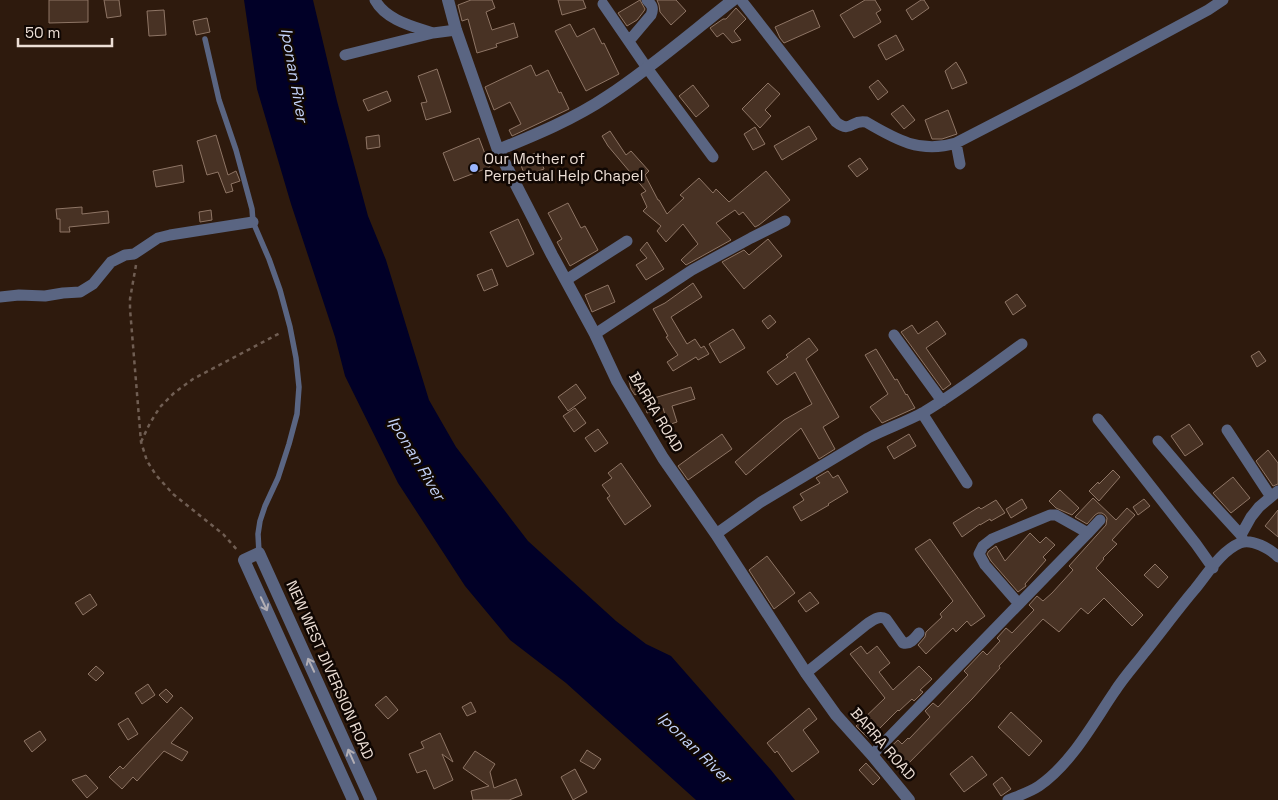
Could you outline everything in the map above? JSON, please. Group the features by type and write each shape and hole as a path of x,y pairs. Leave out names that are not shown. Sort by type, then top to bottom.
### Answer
{"street":[{"path":"374,0 383,11 392,17 433,33"},
{"path":"629,41 651,15 652,5 647,0"},
{"path":"498,150 543,131 609,96 733,0"},
{"path":"741,0 836,122 842,127 846,128 861,121 866,122 892,137 906,143 921,146 940,146 956,143 1074,82 1208,10 1223,0"},
{"name":"BARRA ROAD","path":"451,1 456,30 498,150 618,381 663,458 716,534 806,673 836,715 909,800"},
{"path":"603,4 647,68 713,157"},
{"path":"345,55 433,33 456,30"},
{"path":"956,143 960,164"},
{"path":"595,334 692,270 786,221"},
{"path":"0,297 19,295 45,296 80,292 93,284 111,262 125,255 134,254 158,238 252,222"},
{"path":"566,280 627,241"},
{"path":"894,335 942,401"},
{"path":"716,534 761,502 868,438 902,423 942,401 1022,344"},
{"path":"922,413 967,483"},
{"path":"1098,419 1213,568"},
{"path":"1008,800 1038,786 1051,776 1072,754 1115,690 1213,568 1230,548 1242,538 1251,517 1259,507 1275,494 1227,430"},
{"path":"1158,441 1242,538 1278,556"},
{"path":"1019,604 985,565 979,554 983,546 992,539 1050,515 1056,515 1088,533"},
{"path":"872,755 1100,520"},
{"path":"259,553 244,560 353,800"},
{"name":"NEW WEST DIVERSION ROAD","path":"259,553 372,800"},
{"path":"806,673 878,617 886,619 903,643 909,643 919,633"}],"lane":[{"path":"205,39 219,100 236,150 252,209 252,222 272,266 280,290 296,358 299,387 297,414 278,478 260,521 258,534 259,553"}],"path":[{"path":"134,254 136,269 130,309 141,442 147,461 156,475 173,494 223,534 234,545 244,560"},
{"path":"141,442 160,407 174,393 193,379 290,327"}],"water":[{"name":"Iponan River","path":"244,0 313,0 337,101 368,216 386,260 429,400 456,447 528,541 616,621 646,644 671,656 795,800 696,800 566,683 510,640 465,586 398,483 345,376 335,337 291,204 257,89"}],"building":[{"path":"49,0 88,0 88,22 49,23"},
{"path":"104,0 119,0 121,16 107,18"},
{"path":"471,0 492,0 495,8 486,12 492,30 514,23 518,37 496,44 497,47 477,53 468,19 462,21 458,5"},
{"path":"558,0 583,0 586,8 562,15"},
{"path":"640,0 645,9 644,11 637,20 627,26 618,13"},
{"path":"657,0 676,0 686,11 671,25 660,12"},
{"path":"865,0 875,0 881,10 876,13 881,22 854,38 840,15"},
{"path":"924,0 929,8 912,20 906,10"},
{"path":"736,8 746,19 734,31 741,40 732,43 723,33 717,37 710,28 726,19"},
{"path":"164,10 166,35 149,36 147,11"},
{"path":"813,10 820,27 784,43 775,27"},
{"path":"207,18 210,32 196,35 193,21"},
{"path":"570,24 577,37 594,28 602,44 604,43 619,74 586,91 555,31"},
{"path":"896,35 904,50 886,60 878,45"},
{"path":"956,62 967,83 952,89 945,71"},
{"path":"531,65 536,76 548,70 569,109 512,136 509,130 521,124 510,102 494,110 485,87"},
{"path":"437,69 451,112 426,120 421,103 427,102 418,76"},
{"path":"878,80 888,92 878,100 869,87"},
{"path":"768,83 780,94 765,110 771,116 760,128 742,109"},
{"path":"693,85 709,106 696,117 679,96"},
{"path":"387,91 391,101 368,111 363,100"},
{"path":"903,105 915,120 904,129 891,114"},
{"path":"948,110 957,134 942,139 932,139 925,120"},
{"path":"809,126 817,139 782,160 774,146"},
{"path":"755,127 765,144 753,150 744,134"},
{"path":"610,131 626,155 631,151 649,171 645,175 667,214 684,198 680,195 699,178 713,193 716,189 729,202 766,171 790,200 755,227 743,212 739,215 735,210 716,223 731,240 686,265 681,260 698,244 683,224 666,242 657,231 661,226 643,211 647,207 641,194 646,191 608,146 602,136"},
{"path":"216,135 228,175 236,171 240,181 231,184 233,191 226,193 218,172 207,175 197,141"},
{"path":"379,135 380,147 367,149 366,137"},
{"path":"479,138 490,167 454,181 443,153"},
{"path":"538,152 544,169 525,176 519,160"},
{"path":"860,158 868,169 857,177 848,166"},
{"path":"182,165 184,182 156,187 153,171"},
{"path":"568,203 581,228 585,226 598,250 570,266 557,242 562,239 548,213"},
{"path":"82,207 82,214 108,211 109,223 69,227 70,232 60,232 60,219 57,219 56,209"},
{"path":"211,210 212,220 200,222 199,212"},
{"path":"518,219 534,254 507,267 490,232"},
{"path":"768,239 782,256 744,289 722,262 744,250 749,255"},
{"path":"647,242 664,269 646,280 636,265 647,258 640,250"},
{"path":"492,269 498,285 484,291 477,275"},
{"path":"693,283 702,297 671,317 687,344 695,339 701,348 704,346 709,354 698,360 696,357 673,371 667,362 678,355 666,337 668,336 653,309 665,303"},
{"path":"608,285 615,302 592,312 585,295"},
{"path":"1017,294 1026,306 1013,315 1005,302"},
{"path":"770,315 776,322 768,329 762,321"},
{"path":"937,321 946,334 926,348 951,384 943,390 901,332 912,325 918,334"},
{"path":"733,329 745,348 720,363 709,344"},
{"path":"809,338 818,350 806,359 839,417 823,427 835,449 819,459 801,428 746,475 735,462 784,420 812,404 795,372 777,385 767,372 788,357 786,355"},
{"path":"876,349 915,408 882,423 870,407 888,394 865,355"},
{"path":"1259,351 1266,361 1257,367 1251,356"},
{"path":"641,373 646,388 635,395 631,389 628,377"},
{"path":"576,384 586,398 568,411 558,397"},
{"path":"691,387 695,399 672,406 677,422 668,425 663,408 647,413 644,401"},
{"path":"575,408 586,423 574,432 563,416"},
{"path":"1189,424 1203,444 1185,456 1171,436"},
{"path":"598,429 608,443 595,452 585,438"},
{"path":"722,434 732,449 688,480 678,466"},
{"path":"909,434 916,446 894,459 887,447"},
{"path":"1268,450 1278,463 1278,484 1273,486 1256,461"},
{"path":"621,463 651,506 625,525 607,498 610,496 602,485 612,478 608,473"},
{"path":"1113,470 1120,477 1099,501 1089,491"},
{"path":"828,471 833,478 838,475 848,492 801,521 793,507 804,500 800,494 820,483 816,478"},
{"path":"1233,477 1250,498 1231,513 1213,493"},
{"path":"1060,490 1079,508 1072,515 1056,508 1049,501"},
{"path":"1093,498 1116,520 1127,508 1135,515 1112,540 1117,544 1096,568 1143,615 1132,626 1104,598 1088,614 1081,608 1059,632 1043,619 999,666 1000,668 972,699 902,770 884,753 898,740 902,744 909,739 930,717 925,711 933,703 938,707 968,675 964,671 983,651 987,655 1000,641 997,638 1006,628 1012,633 1034,610 1029,605 1037,596 1043,601 1052,593 1073,570 1069,566 1106,525 1107,518 1102,513 1095,515 1087,524 1075,517"},
{"path":"1022,499 1027,508 1011,518 1006,509"},
{"path":"1144,499 1150,506 1138,515 1133,507"},
{"path":"996,500 1005,513 991,521 990,519 980,524 962,537 953,523 979,507 981,509"},
{"path":"1278,510 1278,537 1265,526"},
{"path":"1030,533 1040,543 1046,537 1055,545 1043,557 1046,560 1025,584 1026,586 1018,592 987,554 996,546 1005,561"},
{"path":"930,539 985,616 971,626 967,621 956,632 953,628 926,654 918,645 925,637 926,632 942,617 940,614 953,601 915,549"},
{"path":"767,556 795,593 774,609 749,570"},
{"path":"1155,564 1168,577 1158,588 1144,575"},
{"path":"810,592 819,603 806,612 798,601"},
{"path":"90,594 97,605 83,615 75,603"},
{"path":"861,646 867,654 877,646 890,663 879,672 893,690 919,666 932,679 920,690 923,692 914,701 912,699 898,710 869,739 856,726 885,698 850,654"},
{"path":"96,666 104,673 96,681 88,674"},
{"path":"148,684 155,695 142,704 135,693"},
{"path":"166,689 173,696 167,703 159,695"},
{"path":"386,696 398,710 388,719 375,705"},
{"path":"471,702 476,712 467,716 462,707"},
{"path":"181,707 193,718 171,743 188,752 182,761 164,751 137,781 133,777 122,789 109,777 120,766 123,769"},
{"path":"809,708 817,719 803,730 819,752 792,772 777,751 775,753 767,743"},
{"path":"1011,712 1042,741 1029,756 998,727"},
{"path":"128,718 138,734 128,740 118,724"},
{"path":"40,731 46,740 32,752 24,741"},
{"path":"440,733 453,762 442,754 453,780 434,789 426,770 417,773 409,754 424,748 421,742"},
{"path":"587,750 601,759 594,769 580,761"},
{"path":"475,751 495,764 490,772 494,788 516,779 522,795 509,800 473,800 471,791 489,786 463,768"},
{"path":"972,756 987,775 964,792 950,774"},
{"path":"866,763 880,778 873,785 859,770"},
{"path":"575,769 587,792 573,800 561,777"},
{"path":"86,775 98,788 87,798 72,780"},
{"path":"1002,777 1011,789 1001,796 993,784"}],"place":[{"name":"Our Mother of Perpetual Help Chapel","path":"474,168"}]}
